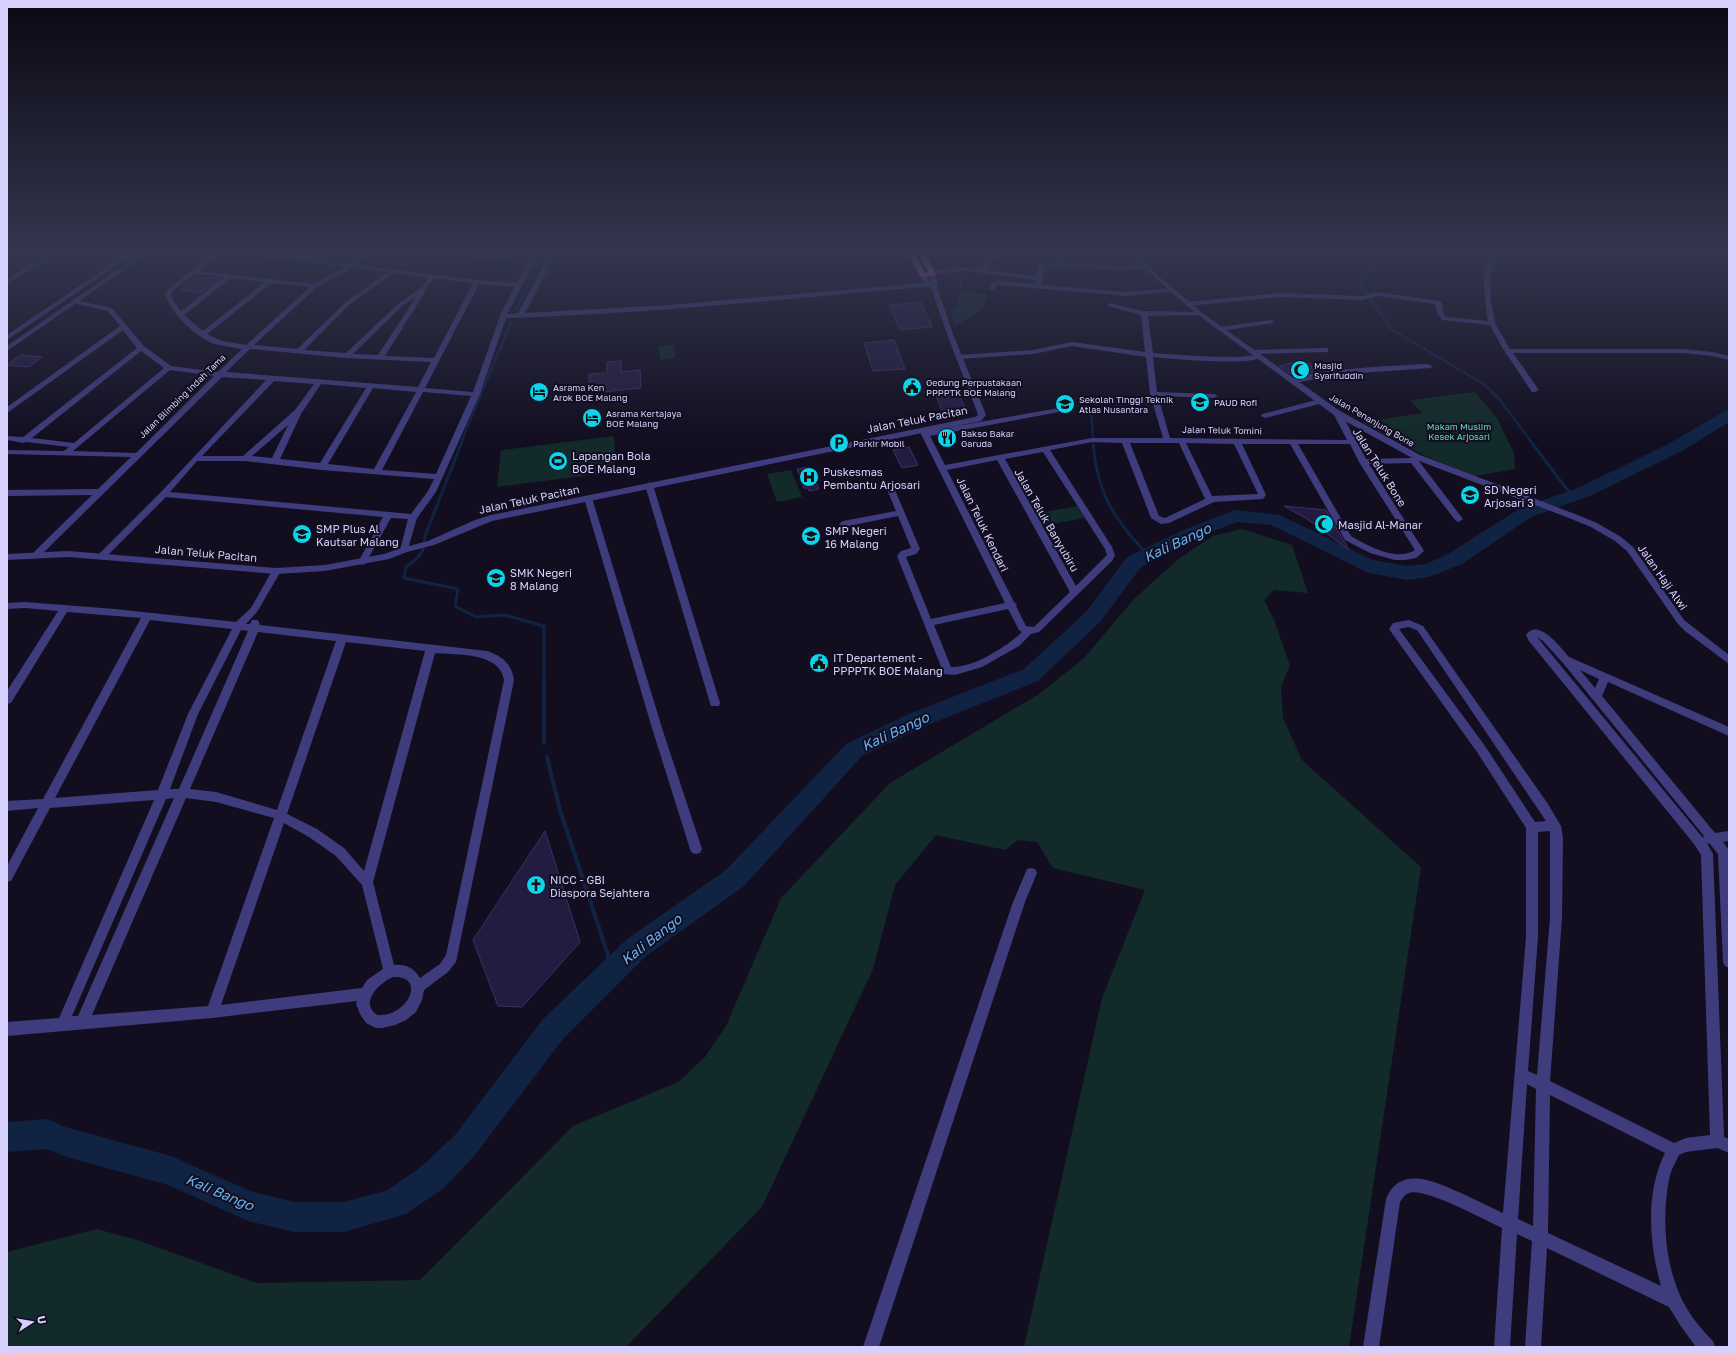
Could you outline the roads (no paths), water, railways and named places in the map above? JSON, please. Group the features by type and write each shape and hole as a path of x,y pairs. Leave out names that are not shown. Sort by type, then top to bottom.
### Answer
{"street":[{"path":"7,338 40,315"},
{"path":"7,350 56,315"},
{"path":"116,315 141,348 169,368 192,372 476,394"},
{"path":"182,315 188,323 202,335 223,344 347,356 435,360"},
{"path":"202,335 227,315"},
{"name":"Jalan Blimbing Indah Tama","path":"36,555 136,455 283,315"},
{"path":"298,352 336,315"},
{"path":"347,356 389,315"},
{"path":"380,358 407,315"},
{"path":"377,472 459,315"},
{"path":"404,550 413,517 432,492 476,394 503,316 540,315"},
{"path":"943,315 959,357 1033,352 1072,344 1148,354 1218,359 1239,359 1255,354 1325,350"},
{"path":"1144,315 1154,394 1167,440"},
{"name":"Jalan Penanjung Bone","path":"1202,315 1336,413 1415,458 1572,516"},
{"path":"1442,315 1444,319 1492,323"},
{"path":"1491,315 1492,323 1509,352 1535,390"},
{"path":"1220,329 1271,322"},
{"path":"7,411 123,326"},
{"path":"23,440 141,348"},
{"path":"1509,352 1683,351 1706,353 1729,358"},
{"name":"Jalan Teluk Pacitan","path":"924,432 975,420 980,418 982,415 959,357"},
{"path":"1294,381 1316,375 1428,366"},
{"path":"65,454 74,445 169,368"},
{"path":"102,556 164,494 272,378"},
{"path":"275,461 298,412 319,381"},
{"path":"322,467 371,386"},
{"path":"1154,394 1214,396"},
{"path":"1265,416 1320,401"},
{"name":"Jalan Teluk Pacitan","path":"7,557 68,554 276,571 325,568 386,557 442,538 478,522 648,485 924,432 1059,410"},
{"path":"245,458 298,412"},
{"name":"Jalan Teluk Bone","path":"1292,441 1348,538 1359,545 1394,557 1415,556 1420,551 1363,462 1336,413"},
{"name":"Jalan Teluk Kendari","path":"924,432 1025,629"},
{"path":"7,438 74,445"},
{"name":"Jalan Teluk Tomini","path":"943,468 1092,440 1351,442"},
{"path":"1125,440 1155,518 1158,520 1166,520 1210,500 1260,497 1262,493 1236,440"},
{"path":"1181,440 1210,500"},
{"path":"892,492 916,549 913,552 904,553 901,556 947,669 950,672 990,660 1026,636 1025,629 1036,630 1110,559 1111,555 1109,549 1045,449"},
{"path":"7,452 136,455"},
{"path":"195,459 245,458 322,467 439,477"},
{"name":"Jalan Teluk Banyubiru","path":"1000,458 1075,592"},
{"path":"1363,462 1415,458 1459,518"},
{"path":"648,485 715,703"},
{"path":"9,494 100,492"},
{"path":"164,494 413,517"},
{"path":"588,498 657,728 696,849"},
{"path":"843,524 900,513"},
{"path":"362,562 388,515"},
{"name":"Jalan Haji Alwi","path":"1572,516 1608,532 1630,549 1681,622 1729,660"},
{"path":"63,1024 162,795 193,714 239,625 254,610 276,571"},
{"path":"7,606 25,605 148,615 239,625 342,639 431,648 487,655 497,659 507,668 509,680 452,958 444,968 418,987"},
{"path":"928,623 1012,605"},
{"path":"7,700 64,609"},
{"path":"82,1022 255,627 254,610"},
{"path":"7,876 148,615"},
{"path":"1502,1347 1532,937 1532,827 1481,749 1394,629 1394,626 1410,623 1420,628 1524,778 1555,826 1558,853 1556,918 1543,1084 1540,1237 1533,1347"},
{"path":"1707,1347 1699,1338 1674,1301 1663,1269 1659,1227 1659,1196 1663,1174 1674,1150 1686,1145 1723,1143 1706,854 1698,840 1532,638 1535,633 1546,638 1566,660 1713,839 1726,852 1729,962"},
{"path":"212,1012 342,639"},
{"path":"367,882 431,648"},
{"path":"1566,660 1729,732"},
{"path":"1596,696 1605,677"},
{"path":"1625,750 1639,748"},
{"path":"7,806 183,793 216,797 244,804 280,816 313,833 340,852 367,882 390,972"},
{"path":"1532,827 1555,826"},
{"path":"1698,840 1729,836"},
{"path":"1706,854 1726,852"},
{"path":"871,1347 914,1222 1019,902 1031,873"},
{"path":"400,970 410,973 416,979 418,987 417,997 411,1007 397,1018 381,1022 372,1020 365,1013 363,1004 365,994 371,985 380,977 390,972 400,970"},
{"path":"7,1029 212,1012 365,994"},
{"path":"1521,1074 1674,1150"},
{"path":"1371,1347 1393,1199 1398,1190 1404,1186 1419,1185 1437,1190 1609,1269 1674,1301"}],"waterway":[{"path":"954,325 956,315"},
{"path":"1382,315 1391,329 1485,385 1500,400 1530,440"},
{"path":"462,440 511,322"},
{"path":"1091,409 1093,437"},
{"name":"Kali Bango","path":"7,1137 48,1134 64,1141 171,1171 248,1206 295,1217 344,1217 395,1203 433,1177 465,1145 553,1029 636,948 735,878 854,750 917,720 1031,675 1093,617 1134,562 1187,535 1235,516 1274,519 1369,566 1407,573 1429,570 1455,559 1525,513 1586,491 1676,447 1729,415"},
{"path":"463,439 425,536 424,546 418,557 406,567 404,578 458,589 455,606 476,617 505,615 544,626 544,743"},
{"path":"1529,439 1572,496"},
{"path":"1093,442 1098,476 1109,504 1125,529 1148,555"},
{"path":"547,757 560,810 613,970"}],"place":[{"name":"Masjid Syarifuddin","path":"1300,370"},
{"name":"Gedung Perpustakaan PPPPTK BOE Malang","path":"912,387"},
{"name":"Asrama Ken Arok BOE Malang","path":"539,392"},
{"name":"PAUD Rofi","path":"1200,402"},
{"name":"Sekolah Tinggi Teknik Atlas Nusantara","path":"1065,404"},
{"name":"Asrama Kertajaya BOE Malang","path":"592,418"},
{"name":"Bakso Bakar Garuda","path":"947,438"},
{"name":"Parkir Mobil","path":"839,443"},
{"name":"Lapangan Bola BOE Malang","path":"558,461"},
{"name":"Puskesmas Pembantu Arjosari","path":"809,477"},
{"name":"SD Negeri Arjosari 3","path":"1470,495"},
{"name":"Masjid Al-Manar","path":"1324,524"},
{"name":"SMP Plus Al Kautsar Malang","path":"302,534"},
{"name":"SMP Negeri 16 Malang","path":"811,536"},
{"name":"SMK Negeri 8 Malang","path":"496,578"},
{"name":"IT Departement - PPPPTK BOE Malang","path":"819,663"},
{"name":"NICC - GBI Diaspora Sejahtera","path":"536,885"}],"park label":[{"name":"Makam Muslim Kesek Arjosari","path":"1459,432"}]}
